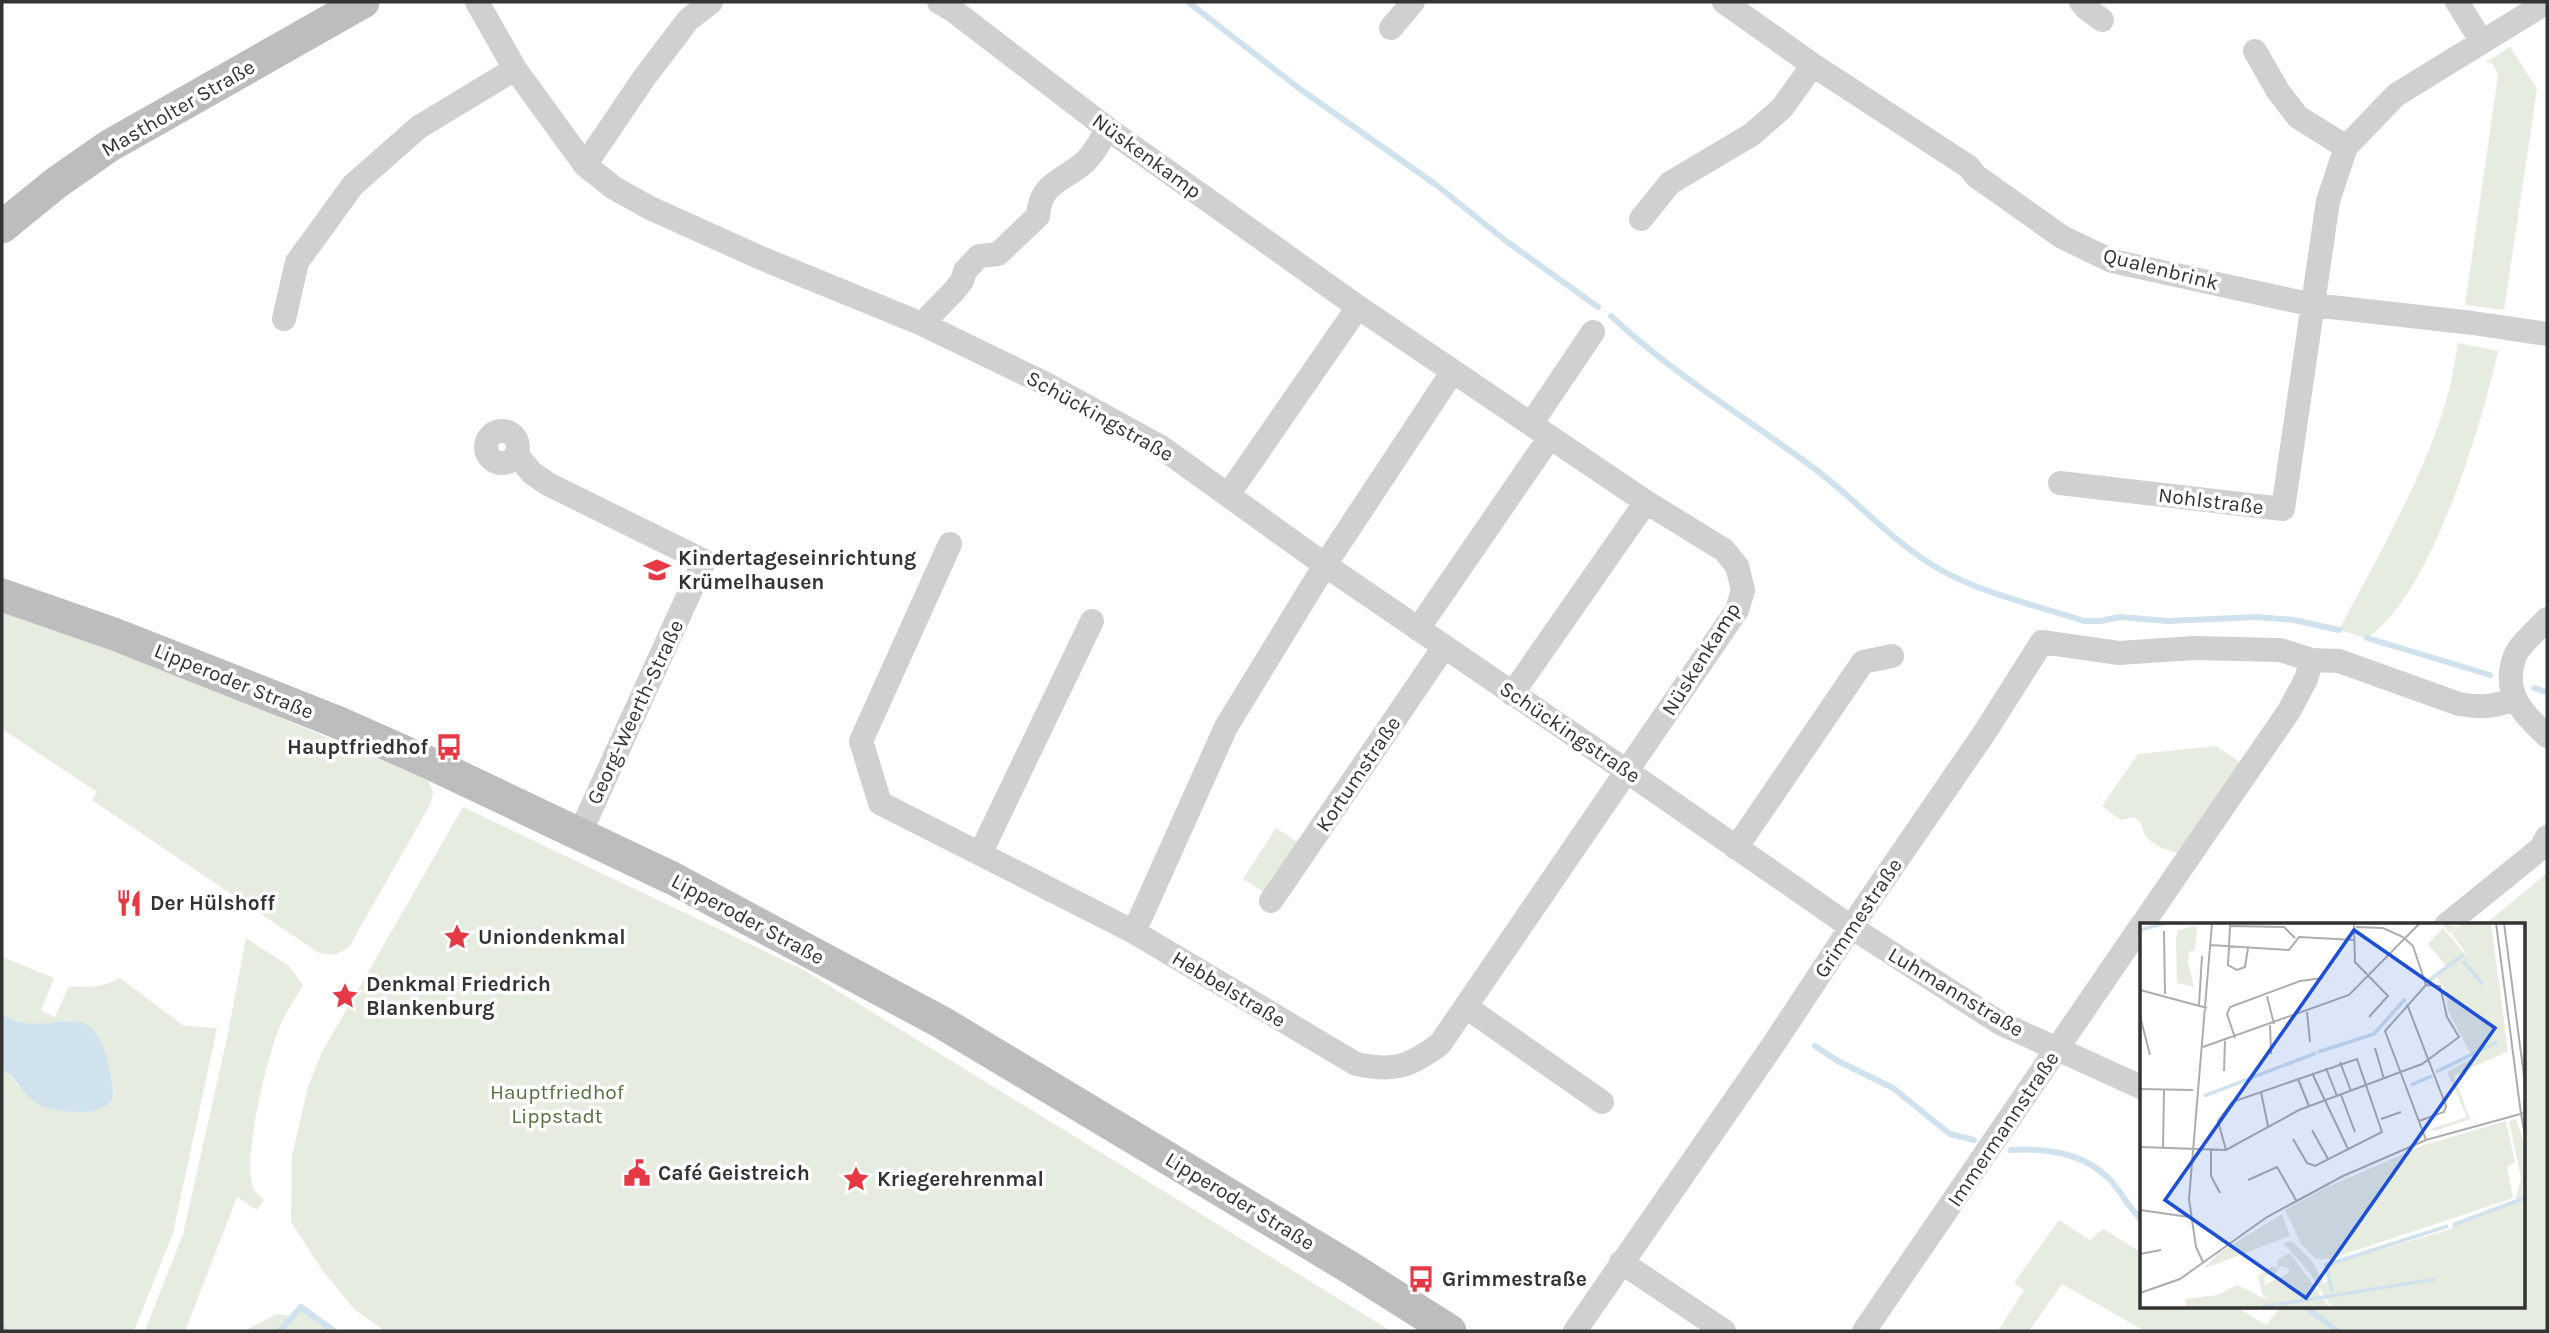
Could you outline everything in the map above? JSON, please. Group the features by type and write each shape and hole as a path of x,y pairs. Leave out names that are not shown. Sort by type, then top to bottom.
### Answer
{"main road":[{"name":"Mastholter Straße","path":"2,227 56,183 108,146 363,2"},
{"name":"Lipperoder Straße","path":"2,595 114,634 287,701 438,766 674,879 941,1022 1349,1266 1450,1331"}],"street":[{"name":"Schückingstraße","path":"477,2 515,69 585,165 614,187 650,208 761,258 922,324 1088,406 1161,447 1325,565 1851,927"},
{"path":"585,165 644,78 688,20 711,2"},
{"name":"Nüskenkamp","path":"939,2 1108,129 1358,307 1646,502 1724,550 1737,566 1743,590 1737,610 1628,772"},
{"path":"1391,28 1413,2"},
{"name":"Qualenbrink","path":"1724,2 1813,65 1969,167 1976,176 2062,237 2112,261 2313,305 2547,334"},
{"path":"2081,2 2102,20"},
{"path":"2457,2 2482,42"},
{"path":"2313,305 2328,201 2346,148 2396,95 2547,2"},
{"path":"2255,51 2278,91 2298,117 2346,148"},
{"path":"1641,219 1670,183 1751,135 1782,108 1813,65"},
{"path":"284,318 298,262 353,185 419,127 515,69"},
{"path":"922,324 954,291 962,281 965,271 979,257 998,254 1038,216 1038,201 1046,189 1087,159 1108,129"},
{"name":"Nohlstraße","path":"2060,483 2283,509 2313,305"},
{"path":"1227,495 1358,307"},
{"path":"1418,629 1540,430 1593,332"},
{"path":"1135,932 1226,727 1325,565 1452,371"},
{"name":"Georg-Weerth-Straße","path":"516,454 532,473 548,484 704,561 580,833"},
{"path":"1512,694 1646,502"},
{"name":"Hebbelstraße","path":"950,544 861,741 880,803 1135,932 1356,1064 1390,1069 1420,1059 1440,1044 1628,772"},
{"path":"2547,619 2515,654 2511,679 2514,699 2523,714 2547,736"},
{"path":"981,852 1093,621"},
{"name":"Grimmestraße","path":"1575,1331 1771,1048 1985,732 2042,642 2119,653 2194,648 2280,650 2312,660"},
{"name":"Kortumstraße","path":"1271,901 1444,647"},
{"path":"1737,848 1863,662 1892,656"},
{"path":"2312,660 2339,661 2459,704 2479,708 2514,699"},
{"name":"Immermannstraße","path":"2144,923 2290,711 2312,660"},
{"path":"2448,923 2541,848 2547,836"},
{"name":"Luhmannstraße","path":"1851,927 2000,1023 2140,1087"},
{"name":"Immermannstraße","path":"1864,1331 2140,929"},
{"path":"1466,1007 1602,1102"},
{"path":"1621,1262 1724,1331"}],"green space":[{"path":"2510,47 2537,89 2504,310 2465,305 2498,75 2493,64 2486,62"},
{"path":"2458,343 2498,351 2480,421 2450,507 2412,586 2390,617 2367,638 2339,630 2425,460 2448,394"},
{"path":"2,610 216,692 427,780 433,791 431,803 349,947 335,955 319,953 92,800 97,792 2,729"},
{"path":"2216,746 2244,765 2182,853 2153,843 2134,817 2121,820 2102,806 2138,754"},
{"name":"Hauptfriedhof Lippstadt","path":"463,807 802,969 1391,1331 385,1331 355,1310 323,1271 291,1222 292,1156 308,1087 321,1054"},
{"path":"1276,828 1301,844 1268,895 1243,879"},
{"path":"2547,873 2547,1331 2145,1331 2062,1284 2029,1331 1998,1331 2024,1290 2014,1283 2059,1220 2090,1240 2103,1229 2140,1251 2140,1308 2238,1308 2266,1325 2280,1308 2524,1308 2524,923 2486,923"},
{"path":"246,938 289,966 303,985 279,1028 254,1125 251,1178 252,1185 264,1200 257,1210 237,1197 185,1331 145,1331 183,1234 227,1038"},
{"path":"2,957 54,978 41,1010 55,1017 69,986 95,987 120,978 184,1026 217,1028 173,1233 134,1331 2,1331 2,1069 7,1071 19,1087 114,1091 110,1075 73,1020 27,1024 2,1014"},
{"path":"301,1307 334,1331 244,1331 276,1314 293,1316"}],"water":[{"path":"2,1014 26,1023 72,1021 89,1026 98,1036 106,1054 113,1093 106,1106 87,1112 64,1111 43,1106 31,1099 2,1069"}],"waterway":[{"path":"1188,2 1300,89 1435,184 1506,241 1598,307"},
{"path":"1611,316 1686,378 1819,472 1907,548 1956,578 2084,621 2120,617 2168,621 2257,617 2294,620 2339,630"},
{"path":"2367,638 2490,675"},
{"path":"2534,688 2547,692"},
{"path":"1815,1046 1838,1061 1893,1088 1950,1134 1974,1140"},
{"path":"2011,1150 2065,1154 2090,1164 2111,1181 2140,1218"},
{"path":"280,1331 301,1307 334,1331"},
{"path":"2307,1308 2337,1331"},
{"path":"2,1328 6,1331"}],"place":[{"name":"Kindertageseinrichtung Krümelhausen","path":"657,570"},
{"name":"Hauptfriedhof","path":"449,747"},
{"name":"Der Hülshoff","path":"129,903"},
{"name":"Uniondenkmal","path":"457,937"},
{"name":"Denkmal Friedrich Blankenburg","path":"345,996"},
{"name":"Café Geistreich","path":"637,1173"},
{"name":"Kriegerehrenmal","path":"856,1179"},
{"name":"Grimmestraße","path":"1421,1279"}]}
